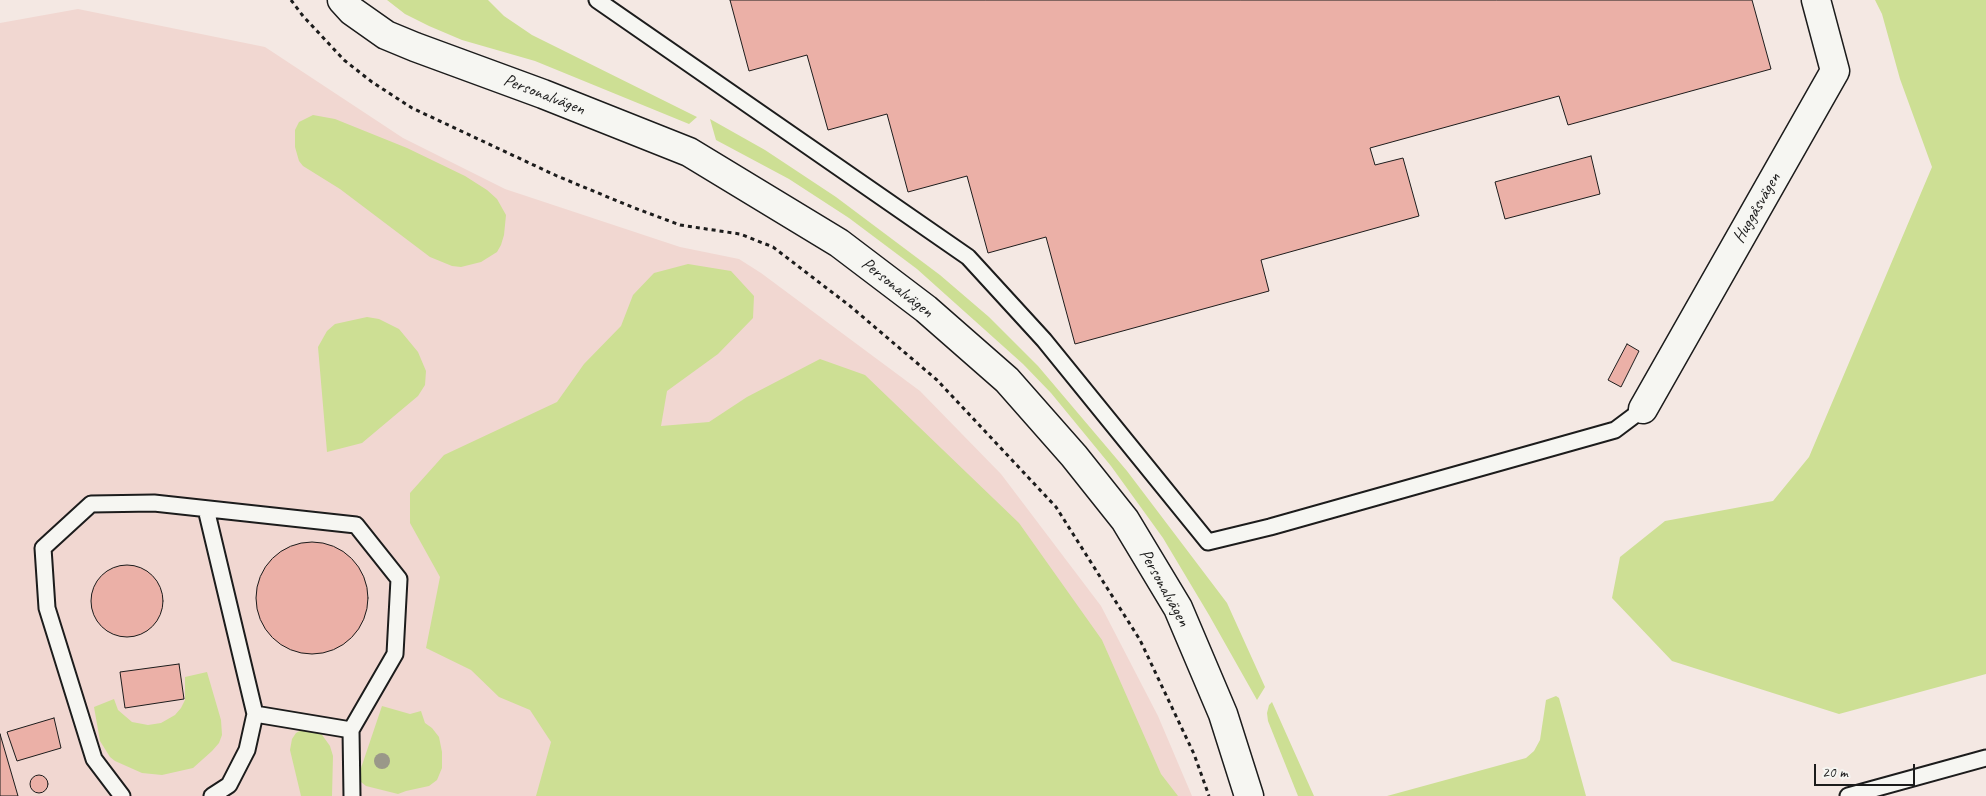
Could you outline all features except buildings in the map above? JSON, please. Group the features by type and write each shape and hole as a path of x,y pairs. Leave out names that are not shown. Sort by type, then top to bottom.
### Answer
{"street":[{"name":"Personalvägen","path":"342,0 352,11 386,35 690,152 839,244 926,310 1007,380 1074,456 1125,520 1178,608 1223,714 1249,796"},
{"name":"Huggåsvägen","path":"1642,409 1835,71 1816,0"}],"lane":[{"path":"597,0 968,257 1044,340 1208,542 1270,527 1615,430 1642,409"},
{"path":"122,796 94,759 47,608 43,548 91,504 154,503 356,525 399,579 395,654 351,730 352,796"},
{"path":"206,508 255,714 246,750 229,784 212,796"},
{"path":"255,714 351,730"},
{"path":"1848,796 1986,758"}],"path":[{"path":"291,0 303,16 344,60 412,108 557,176 632,208 680,225 740,234 773,247 850,306 937,380 1056,508 1140,640 1194,754 1209,796"}],"shaded area":[{"path":"78,9 265,47 403,138 505,189 680,247 739,259 761,273 920,391 1001,474 1101,606 1158,716 1192,796 0,796 0,23"}],"green space":[{"path":"387,0 488,0 504,16 532,35 697,117 689,124 535,61 462,40 405,14"},
{"path":"1875,0 1986,0 1986,674 1839,714 1672,661 1612,598 1620,557 1665,521 1773,501 1809,457 1932,167 1900,79 1882,14"},
{"path":"313,115 335,119 407,148 465,176 487,190 497,199 506,215 504,235 497,252 481,262 461,267 452,266 430,257 340,189 303,166 299,161 295,147 295,130 299,122"},
{"path":"710,119 765,150 836,197 940,275 989,317 1038,366 1127,471 1227,603 1265,687 1257,700 1163,538 1111,466 1051,393 1023,364 917,269 849,218 789,179 716,140"},
{"path":"688,264 731,271 754,296 753,318 718,354 667,391 661,426 709,422 747,397 820,359 865,375 1019,523 1102,640 1161,774 1178,796 536,796 551,742 530,710 499,697 471,670 426,648 440,577 410,523 410,493 444,455 557,402 584,364 621,326 633,295 654,273"},
{"path":"367,317 379,319 399,329 418,352 426,371 425,385 418,396 362,443 327,452 318,347 327,331 335,324"},
{"path":"207,672 221,720 222,735 219,743 212,751 193,768 162,775 142,773 110,757 100,741 94,707 114,699 118,710 132,722 148,725 161,723 175,715 181,708 185,700 185,677"},
{"path":"1556,696 1559,698 1586,796 1387,796 1526,758 1534,751 1540,740 1546,700"},
{"path":"1272,702 1314,796 1298,796 1268,721 1267,713"},
{"path":"382,706 410,714 421,711 425,723 439,737 442,752 442,768 437,780 429,786 398,794 366,786 361,782 359,774"},
{"path":"303,729 320,732 330,746 333,756 332,796 301,796 290,750 292,739 296,733"}]}
